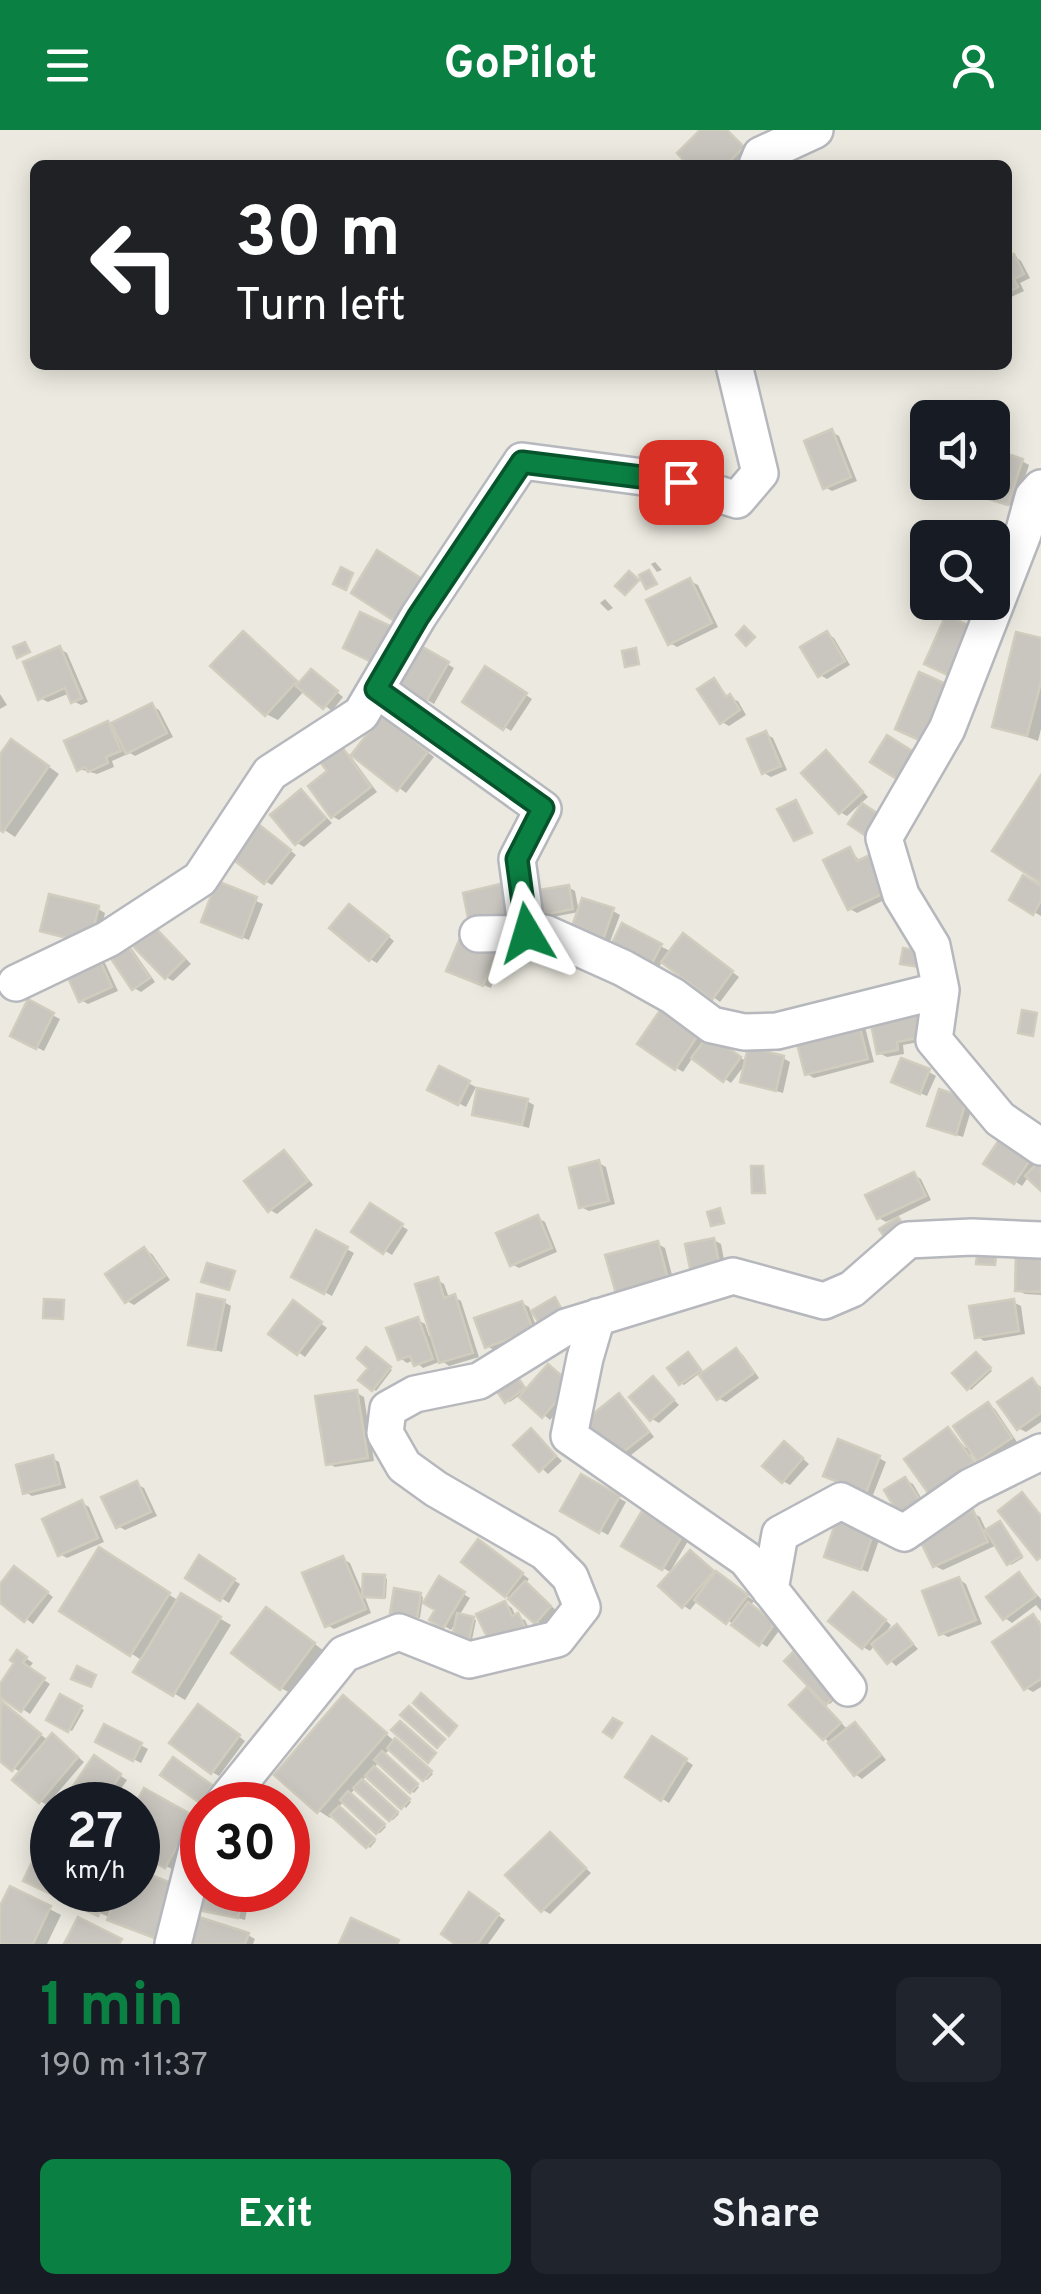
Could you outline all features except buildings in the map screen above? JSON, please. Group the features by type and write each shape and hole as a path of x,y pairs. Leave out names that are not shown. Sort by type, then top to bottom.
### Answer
{"street":[{"path":"758,160 760,155 814,130"},
{"path":"16,983 108,939 200,879 270,773 361,714 418,617 522,462 681,482 737,500 760,473 735,370"},
{"path":"1041,488 1033,497 1023,534 946,729 884,838 901,895 932,946 941,990 934,1040 1000,1120 1041,1147"},
{"path":"376,689 543,808 517,859 527,933"},
{"path":"478,934 544,934 574,945 673,996 712,1025 744,1032 777,1031 941,990"},
{"path":"241,1782 344,1654 399,1632 469,1660 557,1639 582,1607 570,1577 545,1552 404,1466 385,1433 388,1409 414,1394 480,1380 566,1327 732,1276 824,1300 852,1289 908,1240 1041,1240"},
{"path":"598,1317 569,1436 746,1559 848,1688"},
{"path":"770,1590 780,1534 841,1501 904,1533 970,1486 1041,1452"},
{"path":"173,1944 181,1912"}],"route":[{"path":"527,933 517,859 543,808 376,689 418,617 522,462 681,482"}]}
